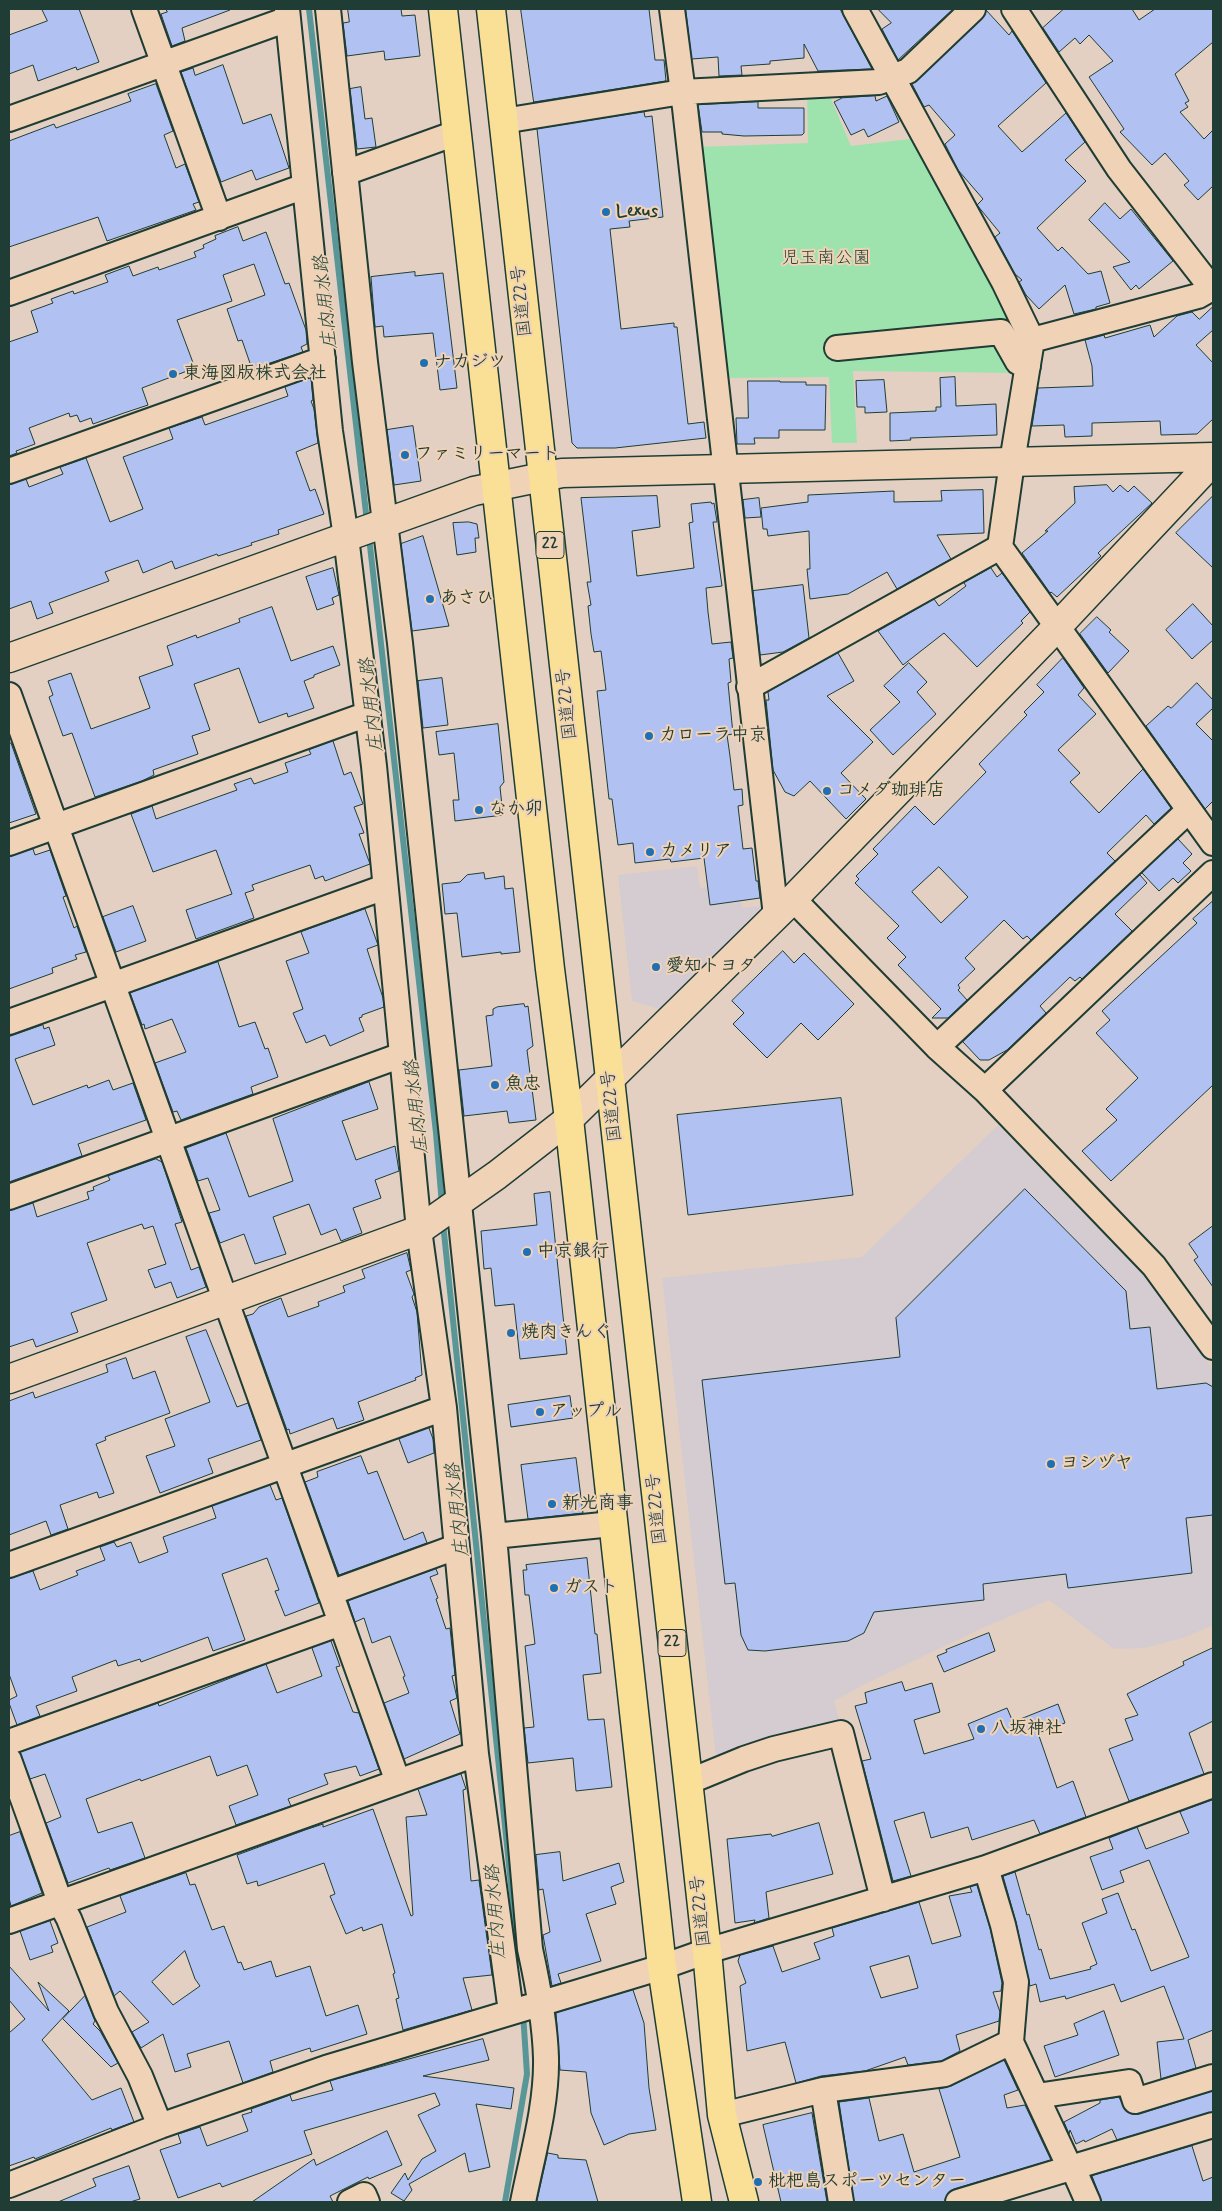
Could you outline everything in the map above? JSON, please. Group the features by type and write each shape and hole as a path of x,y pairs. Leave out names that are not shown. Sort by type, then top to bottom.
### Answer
{"highway":[{"path":"442,9 555,1010 569,1119 662,1967 696,2202"},
{"name":"国道22号","path":"491,9 707,1951 722,2115 744,2202"}],"street":[{"path":"144,9 219,218"},
{"path":"328,9 365,362 368,714 402,1055 444,1408 476,1754 526,2008 545,2068 542,2104 523,2202"},
{"path":"672,9 749,687 784,907 985,1090 1154,1266 1213,1347"},
{"path":"854,9 1004,282 1032,340 1000,546 1057,627 1204,823 937,1047"},
{"path":"503,121 682,92 879,82 908,71 973,9"},
{"path":"1014,9 1119,169 1213,289 1198,296 1032,340"},
{"path":"9,119 163,63 287,14 330,431 366,530 456,1205 494,1536 530,1949 526,2008"},
{"path":"345,173 456,133"},
{"path":"9,293 305,186"},
{"path":"838,348 1001,332 1018,362 1028,366"},
{"path":"9,472 323,359"},
{"path":"9,658 474,491 562,473 1213,459"},
{"path":"9,1378 422,1229 569,1119 610,1081 784,907 1057,627 1213,459"},
{"path":"749,687 1000,546"},
{"path":"9,696 398,1782"},
{"path":"9,843 368,714"},
{"path":"985,1090 1213,873"},
{"path":"9,1022 385,887"},
{"path":"9,1197 402,1055"},
{"path":"9,1565 444,1408"},
{"path":"494,1536 612,1524"},
{"path":"330,1593 456,1547"},
{"path":"9,1742 341,1623"},
{"path":"688,1782 759,1754 841,1733 883,1899"},
{"path":"9,1921 476,1754"},
{"path":"9,1760 60,1902 69,1918 106,2012 140,2076 160,2126"},
{"path":"9,2185 160,2126 326,2068 986,1868 1213,1785"},
{"path":"986,1868 1003,1925 1016,1982 1011,2042 1088,2202"},
{"path":"722,2115 823,2090 945,2074 1011,2042"},
{"path":"1037,2096 1129,2082 1135,2101 1213,2077"},
{"path":"823,2090 842,2202"},
{"path":"958,2202 1213,2125"},
{"path":"350,2202 364,2196 367,2202"}],"shaded area":[{"path":"697,866 700,888 739,884 742,908 761,906 759,912 660,1009 632,1001 618,875"},
{"path":"998,1125 1144,1275 1191,1336 1213,1370 1213,1625 1183,1638 1144,1648 1114,1649 1049,1600 987,1626 863,1685 834,1701 840,1723 717,1765 662,1278 862,1257"}],"green space":[{"name":"児玉南公園","path":"807,92 828,92 851,146 918,138 1022,344 1017,373 853,371 857,443 832,443 829,377 724,378 697,147 808,143"}],"building":[{"path":"42,9 79,9 99,62 77,70 76,67 38,81 33,65 9,74 9,35 47,21"},
{"path":"166,9 230,10 182,28 185,41 172,46 161,14 167,12"},
{"path":"348,9 401,9 402,16 415,15 420,56 385,60 384,51 347,56 343,23 349,22"},
{"path":"521,9 649,9 655,60 664,60 666,81 534,102"},
{"path":"686,9 840,9 872,69 818,71 804,44 804,58 770,61 770,64 741,66 742,75 719,76 718,57 692,59"},
{"path":"878,9 953,9 898,60 882,29 891,23"},
{"path":"1064,9 1132,9 1139,20 1155,9 1213,9 1213,42 1175,74 1189,101 1185,103 1188,107 1180,112 1204,139 1213,130 1213,186 1198,200 1184,185 1189,181 1165,153 1152,165 1120,132 1124,129 1089,77 1113,61 1089,35 1080,44 1075,38 1059,52 1043,28"},
{"path":"986,10 1009,35 1012,31 1046,83 998,126 1022,152 1066,113 1085,142 1065,160 1086,181 1037,228 1058,251 1062,247 1088,274 1101,271 1110,303 1096,307 1096,309 1074,314 1065,285 1039,309 1026,295 1019,282 1022,280 1015,274 995,237 1000,233 977,205 983,199 958,170 945,144 955,135 929,105 924,107 912,84 982,19"},
{"path":"223,65 243,124 271,114 289,168 256,180 252,170 221,182 181,72 193,68 195,75"},
{"path":"156,84 173,131 164,135 176,168 185,164 199,202 193,204 196,210 107,241 98,217 9,247 9,141 54,124 56,128 131,101 128,94"},
{"path":"361,87 365,119 372,118 376,147 357,149 350,89"},
{"path":"875,96 876,101 887,96 899,122 868,137 864,129 851,135 834,102 842,98"},
{"path":"758,102 758,108 804,108 804,133 802,135 744,136 722,134 722,132 702,132 698,105"},
{"path":"644,112 645,117 652,116 663,217 629,221 630,227 610,229 621,329 674,323 674,327 677,327 688,424 704,422 706,438 615,448 577,448 572,443 537,129"},
{"path":"1105,203 1120,219 1131,209 1173,261 1139,289 1136,285 1131,290 1113,267 1130,262 1089,220"},
{"path":"238,227 243,241 266,232 285,284 289,283 306,330 307,344 301,347 303,352 252,369 242,340 238,341 227,309 265,295 254,264 223,275 232,301 177,320 195,368 142,388 148,405 93,424 91,418 80,422 77,415 70,417 69,413 29,428 35,444 16,451 17,453 9,456 9,342 38,332 31,311 53,303 51,299 73,291 74,294 108,282 105,275 129,266 133,276 158,267 159,270 196,257 194,252 204,248 203,245 216,239 215,236"},
{"path":"415,272 415,276 443,273 457,388 440,390 433,333 384,337 383,326 375,327 371,277"},
{"path":"1213,307 1213,330 1196,345 1213,363 1213,419 1197,434 1161,435 1160,421 1092,423 1092,436 1065,437 1064,425 1032,426 1038,388 1093,386 1092,366 1085,340 1104,335 1105,338 1150,325 1154,337 1177,316 1192,312 1199,319"},
{"path":"955,377 956,406 996,404 997,435 910,438 911,440 890,441 890,413 936,411 936,407 941,407 940,378"},
{"path":"311,378 313,400 311,401 314,409 318,443 296,452 310,491 315,489 324,514 278,530 279,534 251,543 252,545 218,556 217,554 175,569 172,561 143,573 138,560 105,572 109,581 49,603 53,613 37,619 31,601 9,609 9,484 26,479 29,487 63,474 60,467 86,458 110,522 143,509 123,457 173,439 169,428 202,417 205,425 288,396 285,387"},
{"path":"884,380 887,412 865,413 865,407 857,407 856,381"},
{"path":"748,381 806,382 806,385 826,385 825,430 779,430 779,438 754,438 755,444 737,444 736,418 748,418"},
{"path":"413,426 421,481 394,485 387,430"},
{"path":"1107,485 1113,492 1120,485 1128,492 1134,486 1152,503 1098,553 1101,556 1057,597 1050,593 1022,553 1048,531 1045,531 1075,503 1074,487"},
{"path":"983,490 984,533 937,535 951,559 897,589 887,572 848,594 810,599 807,569 810,569 809,531 768,536 767,529 763,529 761,508 808,502 808,495 894,491 894,502 942,501 941,491"},
{"path":"657,496 660,527 632,531 637,576 694,568 689,523 693,522 691,504 714,503 717,522 713,522 722,586 706,588 708,612 712,644 731,642 733,658 729,659 731,682 728,683 733,734 727,735 734,790 742,789 743,805 738,806 743,849 752,848 760,898 710,905 704,858 671,862 670,859 635,863 633,843 618,845 612,799 609,799 597,691 606,690 601,651 594,652 591,634 588,606 591,605 587,582 591,582 581,498"},
{"path":"1213,496 1213,568 1176,533"},
{"path":"759,498 761,517 745,518 743,500"},
{"path":"469,522 477,524 479,538 475,538 476,552 457,555 453,523"},
{"path":"423,536 449,626 412,631 401,544"},
{"path":"333,568 339,595 332,598 334,604 317,610 306,577"},
{"path":"991,568 997,577 1002,573 1030,612 1021,621 1023,623 977,667 944,633 903,665 878,631 934,599 939,606 966,586 964,583"},
{"path":"803,585 809,638 783,652 760,655 753,591"},
{"path":"1193,604 1213,626 1213,640 1192,659 1166,630"},
{"path":"272,607 291,661 333,646 340,665 304,681 314,708 288,717 287,713 259,723 239,668 194,684 210,730 192,736 198,754 153,770 154,775 142,781 95,797 72,733 63,736 49,697 53,695 48,681 71,673 91,729 150,708 139,677 173,665 167,646 196,635 197,638 240,622 239,619"},
{"path":"1097,617 1111,630 1109,632 1129,651 1108,673 1080,634"},
{"path":"838,653 854,681 827,696 873,742 841,773 866,799 846,819 810,781 794,796 785,792 773,770 766,700 769,700 768,692"},
{"path":"1063,658 1084,688 1078,695 1096,714 1058,750 1080,773 1070,782 1099,813 1143,769 1171,808 1154,824 1146,815 1107,853 1115,861 1031,940 1027,936 1023,939 1004,920 965,958 975,969 958,985 960,988 958,990 967,1000 948,1018 932,1018 941,1009 898,965 906,957 887,938 899,926 855,883 859,879 856,876 878,854 873,849 915,806 934,825 986,772 979,764 1027,715 1024,712 1044,692 1037,685","holes":["939,867 968,897 941,923 912,892"]},
{"path":"909,663 927,682 917,692 936,714 893,755 870,730 900,702 884,686"},
{"path":"442,678 448,725 423,728 418,681"},
{"path":"1197,683 1213,700 1213,708 1196,724 1213,741 1213,801 1205,809 1146,726 1168,706 1171,708"},
{"path":"498,724 504,782 500,787 503,815 455,821 453,800 459,800 454,753 439,755 436,732"},
{"path":"333,741 344,775 351,772 363,804 354,807 364,833 359,834 370,864 325,881 323,876 315,879 310,865 252,885 254,890 245,893 254,918 196,939 186,910 232,894 216,850 153,872 131,814 152,806 156,819 237,790 234,784 251,778 254,784 288,772 285,763 311,754 309,750"},
{"path":"9,743 11,743 36,814 9,823"},
{"path":"1178,839 1192,854 1183,863 1191,871 1178,883 1173,878 1159,891 1142,873"},
{"path":"33,849 35,855 50,850 66,896 63,897 74,928 77,926 86,952 75,955 77,959 52,968 53,973 9,989 9,857"},
{"path":"484,873 485,879 504,876 505,889 513,888 520,952 501,954 501,952 462,957 457,913 445,914 442,884 460,882 467,875"},
{"path":"1140,875 1147,883 1115,914 1132,931 1082,979 1080,977 1075,981 1070,977 1040,1006 1046,1013 1007,1050 989,1060 980,1060 963,1042"},
{"path":"1213,901 1213,1085 1111,1181 1082,1151 1117,1120 1106,1109 1138,1078 1096,1033 1110,1020 1102,1011 1197,923 1193,919"},
{"path":"133,906 146,941 116,952 103,917"},
{"path":"365,909 378,945 367,949 383,998 384,1007 362,1015 359,1018 364,1031 330,1046 325,1035 306,1043 293,1013 303,1009 286,961 309,953 301,932"},
{"path":"783,951 794,963 804,953 854,1004 818,1040 801,1023 767,1058 733,1024 744,1013 732,1001"},
{"path":"218,962 239,1027 255,1022 265,1049 268,1048 278,1077 251,1087 253,1094 181,1120 177,1111 173,1112 155,1063 186,1052 172,1019 145,1029 130,993"},
{"path":"524,1004 525,1007 528,1006 533,1046 527,1050 536,1120 509,1123 507,1111 464,1116 459,1070 492,1066 486,1016 493,1015 493,1009 497,1007"},
{"path":"43,1025 44,1029 49,1027 55,1045 15,1059 33,1105 87,1085 88,1088 109,1080 113,1090 133,1083 146,1120 78,1144 82,1156 9,1182 9,1037"},
{"path":"369,1082 378,1109 342,1121 356,1160 395,1146 399,1171 375,1180 381,1198 353,1208 362,1233 341,1241 336,1229 321,1235 309,1204 273,1217 286,1254 255,1264 244,1234 220,1243 209,1213 220,1210 208,1178 198,1181 186,1148 226,1133 249,1197 293,1181 273,1119"},
{"path":"841,1098 853,1195 688,1215 677,1115"},
{"path":"156,1159 162,1162 182,1222 175,1224 191,1270 199,1267 206,1287 177,1298 171,1282 155,1288 148,1270 166,1264 153,1226 144,1229 142,1224 87,1243 107,1300 71,1313 78,1332 36,1347 33,1339 9,1347 9,1210 33,1203 37,1217 89,1199 87,1192 94,1190 93,1187 110,1180 108,1176"},
{"path":"1025,1189 1126,1291 1130,1329 1150,1327 1157,1389 1206,1383 1213,1387 1213,1515 1186,1518 1192,1573 1068,1588 1066,1574 983,1584 984,1600 874,1612 864,1633 848,1641 765,1651 748,1650 741,1635 735,1583 725,1584 702,1380 900,1357 896,1318"},
{"path":"550,1192 567,1354 520,1359 514,1304 495,1306 491,1268 484,1269 481,1231 537,1225 534,1194"},
{"path":"1213,1226 1213,1287 1194,1260 1198,1257 1189,1244"},
{"path":"407,1253 411,1270 406,1272 414,1294 412,1297 417,1312 422,1375 415,1378 416,1380 358,1402 364,1420 337,1429 333,1418 290,1434 246,1316 253,1314 259,1307 281,1298 288,1317 319,1306 318,1302 345,1292 343,1286 365,1278 362,1270"},
{"path":"206,1330 237,1407 248,1403 261,1440 208,1459 213,1473 160,1493 146,1456 175,1446 165,1419 210,1402 186,1337"},
{"path":"126,1358 133,1379 155,1371 170,1413 105,1437 106,1440 96,1444 114,1493 99,1498 97,1492 60,1505 68,1529 51,1535 46,1521 9,1535 9,1401 33,1392 35,1398 108,1372 106,1365"},
{"path":"570,1396 573,1418 511,1427 508,1405"},
{"path":"429,1428 433,1439 434,1453 408,1463 399,1439"},
{"path":"361,1456 368,1474 377,1471 404,1540 423,1532 427,1543 339,1575 305,1482 318,1477 317,1472"},
{"path":"576,1458 583,1513 528,1519 521,1465"},
{"path":"270,1485 276,1500 282,1498 319,1603 285,1616 275,1591 279,1590 267,1558 222,1574 245,1640 213,1651 208,1637 141,1662 140,1659 118,1666 116,1660 72,1677 77,1691 36,1706 40,1716 17,1725 9,1703 9,1700 17,1696 9,1674 9,1578 33,1571 40,1590 78,1575 76,1571 105,1560 100,1547 114,1542 117,1547 131,1542 139,1563 168,1552 163,1537 216,1518 212,1506"},
{"path":"587,1558 601,1673 583,1675 588,1720 604,1719 612,1787 576,1791 573,1758 528,1763 524,1728 534,1727 525,1646 535,1644 529,1595 525,1595 523,1570 527,1570 526,1565"},
{"path":"436,1569 438,1574 430,1577 446,1629 450,1628 455,1675 452,1676 457,1698 450,1701 460,1734 404,1759 384,1703 409,1693 403,1677 405,1676 390,1636 372,1643 364,1618 355,1622 348,1601"},
{"path":"989,1633 995,1651 944,1672 937,1656 947,1652 946,1650"},
{"path":"331,1641 340,1666 336,1667 353,1712 359,1713 379,1769 360,1776 356,1766 324,1774 328,1784 288,1799 291,1806 236,1825 229,1806 258,1795 247,1765 217,1776 210,1756 141,1781 140,1779 86,1799 98,1833 132,1822 145,1858 110,1870 109,1868 68,1883 46,1823 61,1817 45,1774 30,1779 20,1752 158,1703 159,1706 266,1664 277,1693 322,1676 312,1648"},
{"path":"1213,1648 1213,1721 1189,1733 1204,1774 1129,1801 1109,1749 1133,1740 1125,1719 1138,1715 1127,1694 1184,1665 1183,1662"},
{"path":"902,1682 905,1691 932,1683 940,1712 914,1720 924,1754 974,1739 968,1724 1007,1708 1013,1722 1058,1704 1065,1723 1038,1733 1057,1788 1073,1781 1086,1817 1040,1834 1034,1820 972,1840 968,1827 931,1838 924,1812 894,1821 911,1876 893,1881 862,1761 871,1759 855,1706 867,1703 865,1693"},
{"path":"461,1774 466,1789 463,1790 471,1881 479,1880 492,1975 463,1978 472,2010 403,2030 396,1999 399,1998 393,1974 395,1973 382,1924 363,1931 362,1927 346,1934 330,1896 335,1894 324,1863 258,1886 257,1881 247,1884 237,1855 305,1830 323,1824 323,1827 373,1809 411,1916 413,1915 406,1817 427,1815 418,1789"},
{"path":"1213,1800 1213,2030 1188,2040 1196,2068 1161,2079 1157,2042 1184,2039 1164,1986 1121,2002 1114,1984 1066,1999 1065,1996 1040,2002 1036,1984 1030,1986 1016,1922 1003,1876 1015,1872 1027,1915 1029,1914 1039,1950 1041,1949 1050,1979 1091,1969 1090,1967 1097,1964 1082,1923 1107,1913 1102,1899 1118,1893 1132,1930 1135,1929 1151,1971 1189,1957 1149,1860 1120,1871 1124,1882 1102,1890 1090,1857 1113,1849 1109,1838 1137,1827 1146,1849 1189,1833 1180,1812"},
{"path":"819,1823 833,1874 766,1892 769,1918 754,1923 755,1920 735,1923 727,1839 771,1834 772,1836"},
{"path":"20,1832 42,1893 11,1906 9,1898 9,1836"},
{"path":"560,1852 563,1881 619,1863 624,1882 611,1887 616,1904 586,1914 601,1961 558,1974 561,1983 552,1986 543,1935 550,1932 543,1889 539,1890 536,1855"},
{"path":"186,1873 190,1885 195,1884 212,1930 224,1926 238,1963 241,1962 244,1970 271,1961 276,1977 310,1966 326,2016 358,2005 367,2034 311,2052 310,2048 270,2061 273,2072 243,2083 229,2041 187,2054 191,2067 175,2072 163,2034 141,2048 132,2032 149,2022 120,1991 114,1996 87,1927 126,1912 120,1896","holes":["185,1951 195,1979 200,1986 173,2005 152,1982"]},
{"path":"977,1885 990,1928 1002,1983 1001,1991 993,1992 1000,2012 999,2021 956,2035 960,2051 941,2061 908,2065 905,2057 865,2071 821,2076 796,2083 785,2042 747,2051 740,1986 746,1983 738,1961 740,1955 773,1946 782,1972 820,1959 814,1943 834,1936 832,1928 919,1902 932,1944 961,1936 949,1896 972,1892 970,1887","holes":["909,1956 918,1988 881,1998 870,1967"]},
{"path":"50,1921 58,1943 51,1946 53,1952 30,1960 20,1931"},
{"path":"9,1966 49,2011 38,1982 69,2011 42,2040 92,2100 121,2088 134,2122 112,2130 111,2128 35,2159 34,2157 9,2166 9,2033 25,2019 9,2000"},
{"path":"633,1990 644,2023 649,2088 656,2130 629,2134 604,2145 591,2113 586,2072 560,2070 556,2013"},
{"path":"85,1996 95,2021 93,2024 100,2031 118,2063 111,2067 63,2019"},
{"path":"1104,2011 1119,2055 1055,2077 1044,2046 1078,2035 1074,2024"},
{"path":"483,2039 489,2060 423,2076 514,2088 511,2109 476,2104 490,2167 469,2172 465,2153 409,2184 412,2190 404,2201 391,2193 405,2173 408,2180 422,2159 436,2151 418,2115 440,2105 435,2093 304,2131 312,2154 222,2187 220,2183 178,2198 160,2150 181,2143 178,2134 200,2127 207,2146 248,2131 242,2115 252,2112 251,2109 290,2095 292,2101 333,2090 330,2081"},
{"path":"1004,2060 1018,2090 1004,2095 1007,2108 1025,2105 1051,2160 954,2189 948,2193 945,2202 854,2202 839,2102 869,2098 879,2141 903,2134 914,2172 960,2157 939,2089 951,2086"},
{"path":"1213,2091 1213,2112 1117,2140 1112,2129 1085,2142 1084,2140 1076,2144 1064,2122 1100,2103 1100,2100 1119,2097 1126,2111 1132,2114 1139,2114"},
{"path":"812,2113 827,2202 781,2202 763,2125"},
{"path":"387,2131 402,2165 369,2179 368,2177 330,2196 333,2202 252,2202 314,2159 316,2165"},
{"path":"1192,2146 1203,2181 1213,2177 1213,2202 1102,2202 1092,2176"},
{"path":"548,2153 558,2155 558,2158 586,2160 598,2202 537,2202"},
{"path":"129,2166 140,2199 130,2202 58,2202 96,2186 93,2179"}],"waterway":[{"name":"庄内用水路","path":"309,9 367,522"},
{"name":"庄内用水路","path":"369,537 436,1133 442,1205"},
{"name":"庄内用水路","path":"443,1223 516,1933 515,1964"},
{"name":"庄内用水路","path":"505,2202 527,2074 523,2013"}],"place":[{"name":"Lexus","path":"606,212"},
{"name":"ナカジツ","path":"424,363"},
{"name":"東海図版株式会社","path":"173,374"},
{"name":"ファミリーマート","path":"405,455"},
{"name":"あさひ","path":"430,599"},
{"name":"カローラ中京","path":"649,736"},
{"name":"コメダ珈琲店","path":"827,791"},
{"name":"なか卯","path":"479,810"},
{"name":"カメリア","path":"650,852"},
{"name":"愛知トヨタ","path":"656,967"},
{"name":"魚忠","path":"495,1085"},
{"name":"中京銀行","path":"527,1252"},
{"name":"焼肉きんぐ","path":"511,1333"},
{"name":"アップル","path":"540,1412"},
{"name":"ヨシヅヤ","path":"1051,1464"},
{"name":"新光商事","path":"552,1504"},
{"name":"ガスト","path":"554,1588"},
{"name":"八坂神社","path":"981,1729"},
{"name":"枇杷島スポーツセンター","path":"758,2182"}]}
